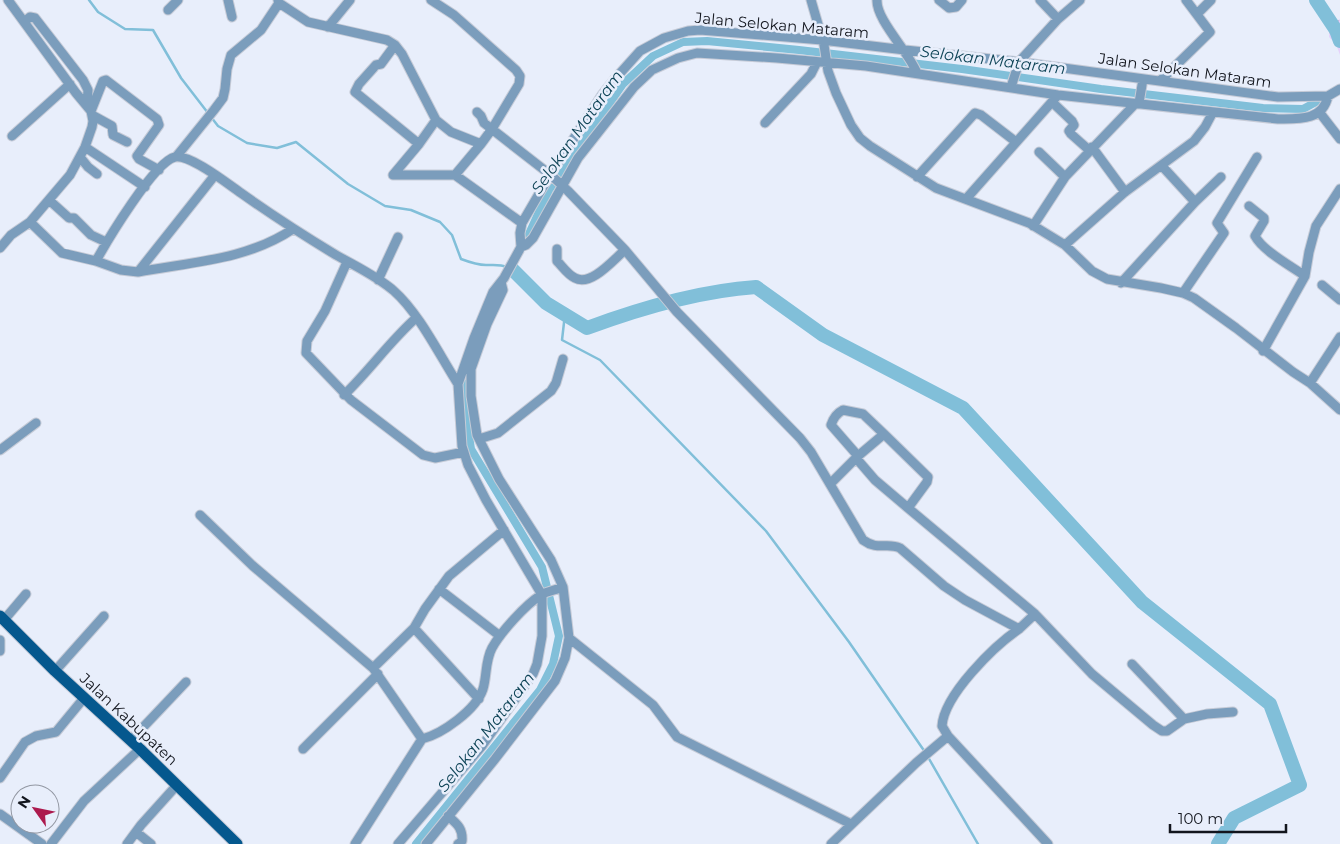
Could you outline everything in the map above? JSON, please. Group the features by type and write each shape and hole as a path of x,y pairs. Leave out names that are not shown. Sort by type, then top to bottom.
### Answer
{"main road":[{"name":"Jalan Kabupaten","path":"2,618 55,671 140,749 238,844"}],"street":[{"path":"8,0 90,110 112,126 113,135 127,142"},
{"path":"168,10 178,0"},
{"path":"228,0 232,17"},
{"path":"328,27 350,0"},
{"path":"431,0 454,16 516,70 520,76 519,84 492,129 455,175"},
{"path":"811,0 823,42 828,71 851,125 860,138 936,188 1033,226 1065,245 1078,259 1097,274 1107,279 1183,293 1205,305 1264,351 1310,383 1340,410"},
{"path":"877,0 882,16 916,71"},
{"path":"939,0 949,8 956,7 962,0"},
{"path":"1040,0 1058,19"},
{"path":"1012,83 1018,64 1058,19 1080,0"},
{"path":"1161,80 1210,32 1186,0"},
{"path":"1197,14 1211,0"},
{"path":"176,157 223,98 226,89 229,58 261,30 278,2 308,22 387,40 395,45 402,54 436,120 451,132 481,144"},
{"path":"0,248 11,235 30,222 70,175 80,157 92,127 86,85 35,18 30,17 24,22"},
{"name":"Jalan Selokan Mataram","path":"545,593 504,530 473,476 464,452 471,437 458,384 490,298 495,288 502,283 519,250 522,223 551,175 614,80 640,51 678,33 700,30 1018,64 1143,81 1161,80 1278,97 1332,96"},
{"path":"44,49 53,42"},
{"path":"395,45 381,64 376,65 359,84 355,92 419,144"},
{"path":"519,250 533,238 561,185 583,152 634,86 646,74 664,64 696,53 817,62 827,61 1012,83 1055,98 1138,101 1278,119 1299,119 1320,113 1340,139"},
{"path":"765,124 811,74 817,62"},
{"path":"90,110 102,82 106,80 157,119 160,122 159,124 137,156 159,170"},
{"path":"1033,226 1065,177 1138,101 1143,81"},
{"path":"12,136 70,84"},
{"name":"Jalan Selokan Mataram","path":"1320,113 1332,96"},
{"path":"966,199 1055,98"},
{"path":"1055,98 1072,121 1074,126 1069,131 1071,134 1090,149 1125,192"},
{"path":"477,112 484,123 551,175 561,185 624,250 677,312 800,438 811,452 863,540 877,547 896,546 900,548 944,586 965,600 1019,629"},
{"path":"1065,245 1125,192 1194,141 1213,112"},
{"path":"917,177 975,113 981,115 1016,142"},
{"path":"436,120 393,175 455,175 522,223"},
{"path":"85,146 145,187"},
{"path":"1039,152 1065,177"},
{"path":"80,157 97,174"},
{"path":"96,261 128,208 159,170 168,160 176,157 185,158 215,175 293,229 394,291 416,318 458,384"},
{"path":"1183,293 1224,233 1217,223 1258,157"},
{"path":"1162,166 1195,202"},
{"path":"138,272 215,175"},
{"path":"1121,283 1195,202 1221,177"},
{"path":"1264,351 1305,276 1316,226 1340,189"},
{"path":"49,200 69,218 74,218 92,235 106,242"},
{"path":"1249,206 1264,218 1255,236 1256,240 1305,276"},
{"path":"30,222 62,253 96,261 121,270 138,272 237,255 268,244 293,229"},
{"path":"378,280 398,237"},
{"path":"557,249 557,261 573,278 579,279 593,277 624,250"},
{"path":"347,262 326,311 309,337 306,353 344,395 368,415 426,456 435,458 464,452"},
{"path":"426,844 555,681 565,658 569,638 560,588 551,560 471,437 471,369 502,283"},
{"path":"1322,285 1340,300"},
{"path":"344,395 361,378 391,341 416,318"},
{"path":"1310,383 1340,336"},
{"path":"471,437 498,433 545,396 556,383 563,359"},
{"path":"908,508 927,482 928,477 863,414 843,410 840,412 834,418 831,426 876,480 908,508 1036,614 1092,674 1153,725 1162,731 1167,731 1184,719 1207,714 1233,712"},
{"path":"0,450 36,423"},
{"path":"830,484 884,434"},
{"path":"200,515 253,566 376,671 422,739"},
{"path":"303,749 414,628 449,576 504,530"},
{"path":"356,844 422,739 437,734 446,728 479,699 483,689 487,660 500,636 545,593 560,588"},
{"path":"439,589 500,636"},
{"path":"398,844 482,746 533,674 539,656 542,636 545,593"},
{"path":"2,618 26,594"},
{"path":"1036,614 993,649 965,681 953,697 942,723 948,736 1048,844"},
{"path":"55,671 104,616"},
{"path":"414,628 479,699"},
{"path":"569,638 653,705 677,737 851,824"},
{"path":"0,640 0,651"},
{"path":"1132,664 1184,719"},
{"path":"130,740 186,682"},
{"path":"0,778 25,742 36,736 56,732 84,698"},
{"path":"831,844 916,763 948,736"},
{"path":"51,844 84,801 140,749"},
{"path":"127,844 140,825 177,785"},
{"path":"0,814 42,844"},
{"path":"448,816 460,828 462,838 458,844"},
{"path":"136,832 151,844"}],"green space":[{"path":"1340,19 1340,55 1336,44 1329,37 1330,26"}],"waterway":[{"path":"89,0 98,12 125,29 153,30 181,78 218,126 247,143 277,148 296,142 348,184 385,206 411,210 440,222 452,235 461,259 479,264 508,267"},
{"path":"1316,0 1336,30 1340,41"},
{"name":"Selokan Mataram","path":"524,245 549,190 623,84 653,56 683,42 707,41 799,50 1263,108 1303,109 1327,96"},
{"path":"512,269 546,303 587,328 691,296 756,287 823,335 963,408 1142,602 1270,704 1300,785 1234,818 1218,844"},
{"path":"565,314 562,340 600,360 766,531 849,642 925,752"},
{"name":"Selokan Mataram","path":"416,844 540,690 553,664 559,636 542,567 471,449 464,405 468,364"},
{"path":"928,757 978,844"}]}
